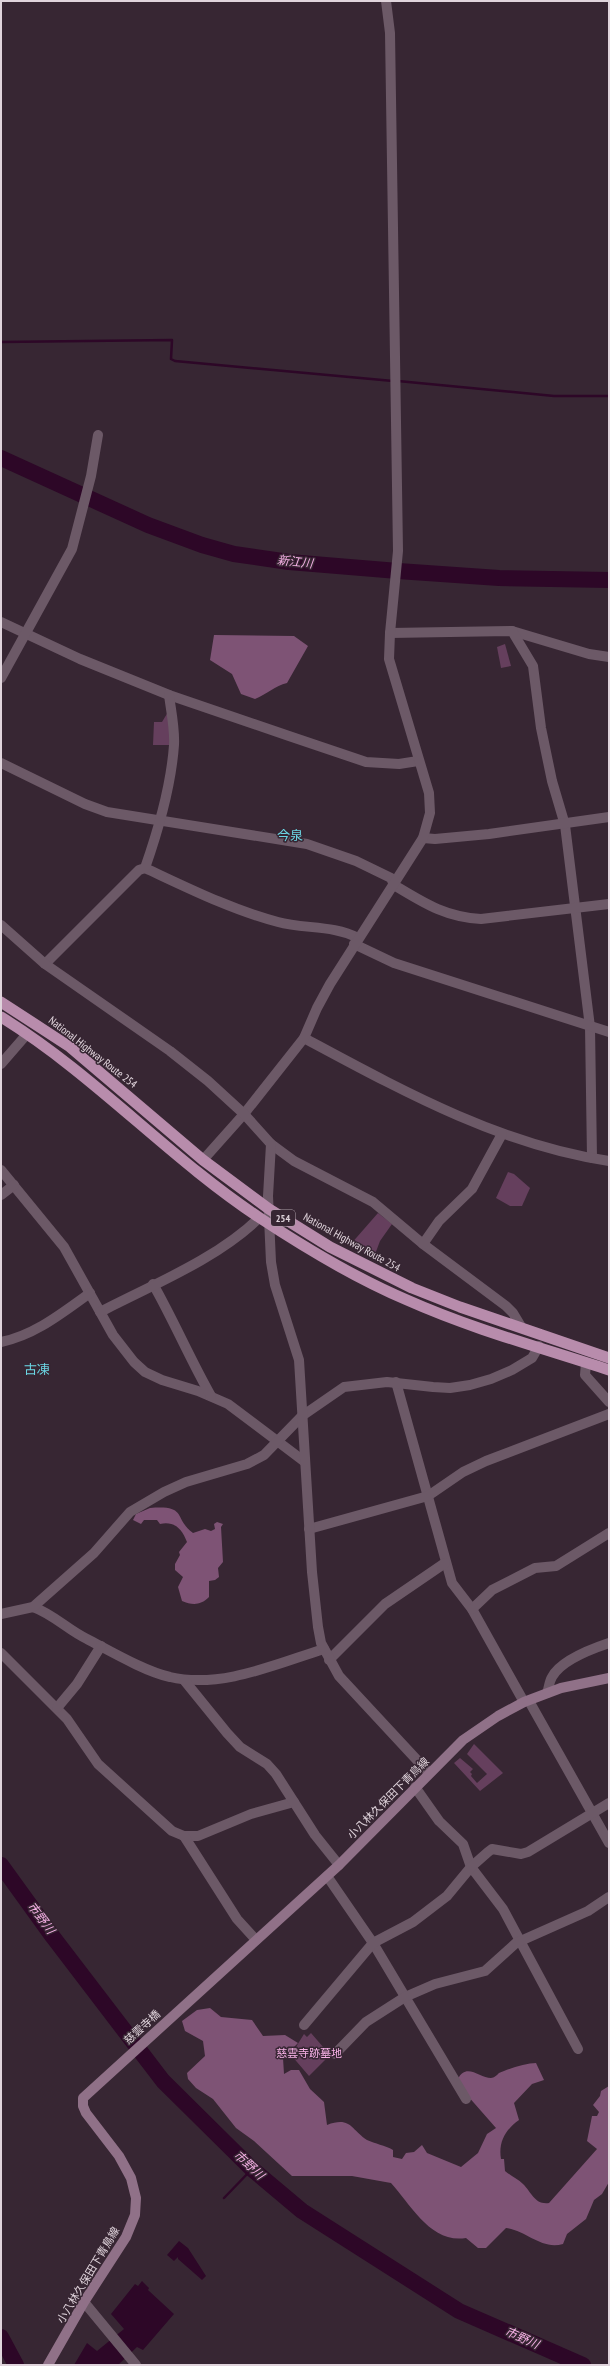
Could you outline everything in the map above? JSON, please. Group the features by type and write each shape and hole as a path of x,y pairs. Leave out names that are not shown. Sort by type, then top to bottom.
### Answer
{"highway":[{"name":"National Highway Route 254","path":"1,1002 70,1047 203,1160 269,1209 330,1247 385,1276 460,1307 609,1358"},
{"name":"254","path":"1,1018 27,1034 97,1086 206,1178 259,1218 354,1275 407,1300 454,1319 609,1370"}],"main road":[{"name":"小八林久保田下青鳥線","path":"211,1981 327,1876 463,1740 498,1716 526,1702 573,1685 609,1678"},
{"name":"慈雲寺橋","path":"89,2091 211,1981"},
{"name":"小八林久保田下青鳥線","path":"48,2365 84,2302 126,2238 134,2215 136,2198 131,2178 119,2156 83,2106 84,2098 89,2091"}],"street":[{"path":"203,1160 244,1114 304,1038 317,1008 356,941 394,885 423,838 430,813 429,793 418,761 389,659 397,556 390,33 386,1"},
{"path":"1,678 24,634 57,580 72,549 91,476 98,435"},
{"path":"1,622 24,634 170,695 366,762 399,764 418,761"},
{"path":"390,633 512,631 589,654 609,657"},
{"path":"512,631 533,666 541,728 552,781 565,825 590,1027 592,1158"},
{"path":"145,868 162,820 174,744 170,695"},
{"path":"1,763 98,809 307,844 356,861 391,878 394,885 435,909 460,918 481,919 609,904"},
{"path":"423,838 435,839 565,825 609,817"},
{"path":"45,964 139,870 145,868 199,893 277,922 333,930 356,941 394,963 609,1032"},
{"path":"1,925 45,964 170,1050 208,1081 244,1114 271,1144 294,1161 373,1202 423,1244 506,1306 513,1313 522,1328"},
{"path":"1,1064 27,1034"},
{"path":"304,1038 432,1104 502,1134 553,1150 609,1161"},
{"path":"423,1244 439,1221 472,1189 502,1134"},
{"path":"271,1144 269,1209 271,1225 271,1262 275,1285 296,1348 300,1373 309,1529 317,1620 324,1649 329,1660 350,1690 429,1773"},
{"path":"1,1170 64,1247 100,1312 125,1351 145,1372 162,1380 211,1396 228,1404 305,1462"},
{"path":"1,1195 14,1185"},
{"path":"100,1312 198,1261 250,1227 259,1218"},
{"path":"153,1284 211,1396"},
{"path":"1,1342 13,1340 40,1328 90,1293"},
{"path":"1,1614 33,1607 94,1553 130,1512 164,1492 186,1482 247,1464 264,1455 302,1416 344,1387 396,1382 439,1388 470,1385 512,1370 532,1358 539,1346"},
{"path":"586,1363 585,1375 609,1402"},
{"path":"396,1382 445,1563 452,1583 461,1597 472,1609 609,1843"},
{"path":"309,1529 428,1496 446,1486 463,1472 609,1414"},
{"path":"472,1609 492,1590 535,1568 556,1566 609,1533"},
{"path":"329,1660 385,1604 445,1563"},
{"path":"33,1607 46,1612 76,1633 156,1673 184,1680 233,1676 324,1649"},
{"path":"548,1693 552,1676 560,1667 590,1650 609,1643"},
{"path":"57,1708 77,1684 101,1646"},
{"path":"1,1653 57,1708 98,1764 172,1831 184,1836 198,1836 251,1814 294,1802"},
{"path":"184,1680 240,1747 267,1764 338,1865"},
{"path":"415,1787 439,1821 464,1844 471,1867 499,1904 520,1940 578,2049"},
{"path":"304,2025 373,1943 413,1922 447,1896 471,1867 492,1849 521,1854 528,1852 609,1803"},
{"path":"184,1836 237,1918 256,1940"},
{"path":"327,1876 373,1943 466,2099"},
{"path":"335,2054 366,2022 405,1997 435,1984 485,1971 520,1940 588,1911 609,1897"},
{"path":"84,2302 136,2365"}],"green space":[{"path":"505,644 511,666 501,668 497,647"},
{"path":"168,712 171,745 153,745 154,722 162,722"},
{"path":"508,1172 514,1174 530,1188 522,1206 510,1206 496,1198"},
{"path":"378,1213 392,1224 380,1241 374,1257 350,1245"},
{"path":"474,1744 503,1773 480,1791 454,1763 460,1758 473,1769 470,1772 472,1774 471,1776 477,1783 487,1774 467,1754"},
{"name":"慈雲寺跡墓地","path":"311,2033 330,2055 309,2076 291,2055 304,2034 307,2037"}],"shaded area":[{"path":"214,635 294,636 308,646 287,683 255,699 241,694 232,674 210,660"},
{"path":"150,1508 162,1508 175,1511 193,1533 205,1529 211,1531 215,1529 214,1524 217,1522 223,1524 221,1527 223,1562 218,1568 219,1577 215,1580 209,1581 209,1597 206,1600 196,1604 182,1601 178,1587 183,1577 175,1570 175,1564 180,1555 179,1552 187,1542 183,1533 174,1525 165,1523 160,1524 157,1520 144,1520 141,1524 133,1520 136,1514"},
{"path":"210,2008 221,2017 252,2020 263,2036 285,2035 298,2043 283,2058 284,2074 291,2070 299,2070 310,2089 324,2102 327,2125 341,2122 346,2123 367,2140 393,2150 393,2157 402,2159 406,2153 414,2152 422,2145 427,2153 461,2167 478,2153 487,2134 496,2128 467,2095 458,2079 461,2074 469,2071 492,2078 499,2073 512,2068 536,2063 544,2080 532,2084 514,2103 519,2120 504,2136 500,2153 501,2159 504,2159 505,2171 523,2184 534,2198 544,2203 549,2203 597,2149 587,2141 592,2116 597,2116 599,2112 593,2105 600,2096 601,2091 609,2086 609,2182 602,2194 594,2200 586,2219 567,2234 563,2244 548,2244 506,2228 486,2248 478,2248 466,2238 454,2238 442,2235 432,2229 414,2212 391,2183 352,2176 292,2176 254,2141 236,2128 213,2099 196,2088 188,2079 187,2073 205,2056 203,2041 185,2031 182,2021 197,2010"},
{"path":"179,2241 188,2248 206,2276 202,2280 178,2259 178,2257 174,2261 167,2255"},
{"path":"142,2281 149,2288 148,2290 174,2314 143,2350 137,2347 118,2365 74,2365 87,2343 97,2351 124,2329 111,2314 135,2284 138,2286"}],"waterway":[{"path":"1,342 172,340 171,359 175,361 393,381"},
{"path":"398,381 554,396 609,396"},
{"name":"新江川","path":"1,458 148,525 202,545 234,554 289,562 398,571 499,578 609,580"},
{"name":"市野川","path":"1,1865 53,1937 163,2081 252,2169 302,2211 459,2311 583,2365"},
{"path":"224,2198 252,2169"},
{"path":"1,2337 16,2365"}],"district":[{"name":"今泉","path":"290,835"},
{"name":"古凍","path":"37,1369"}]}
